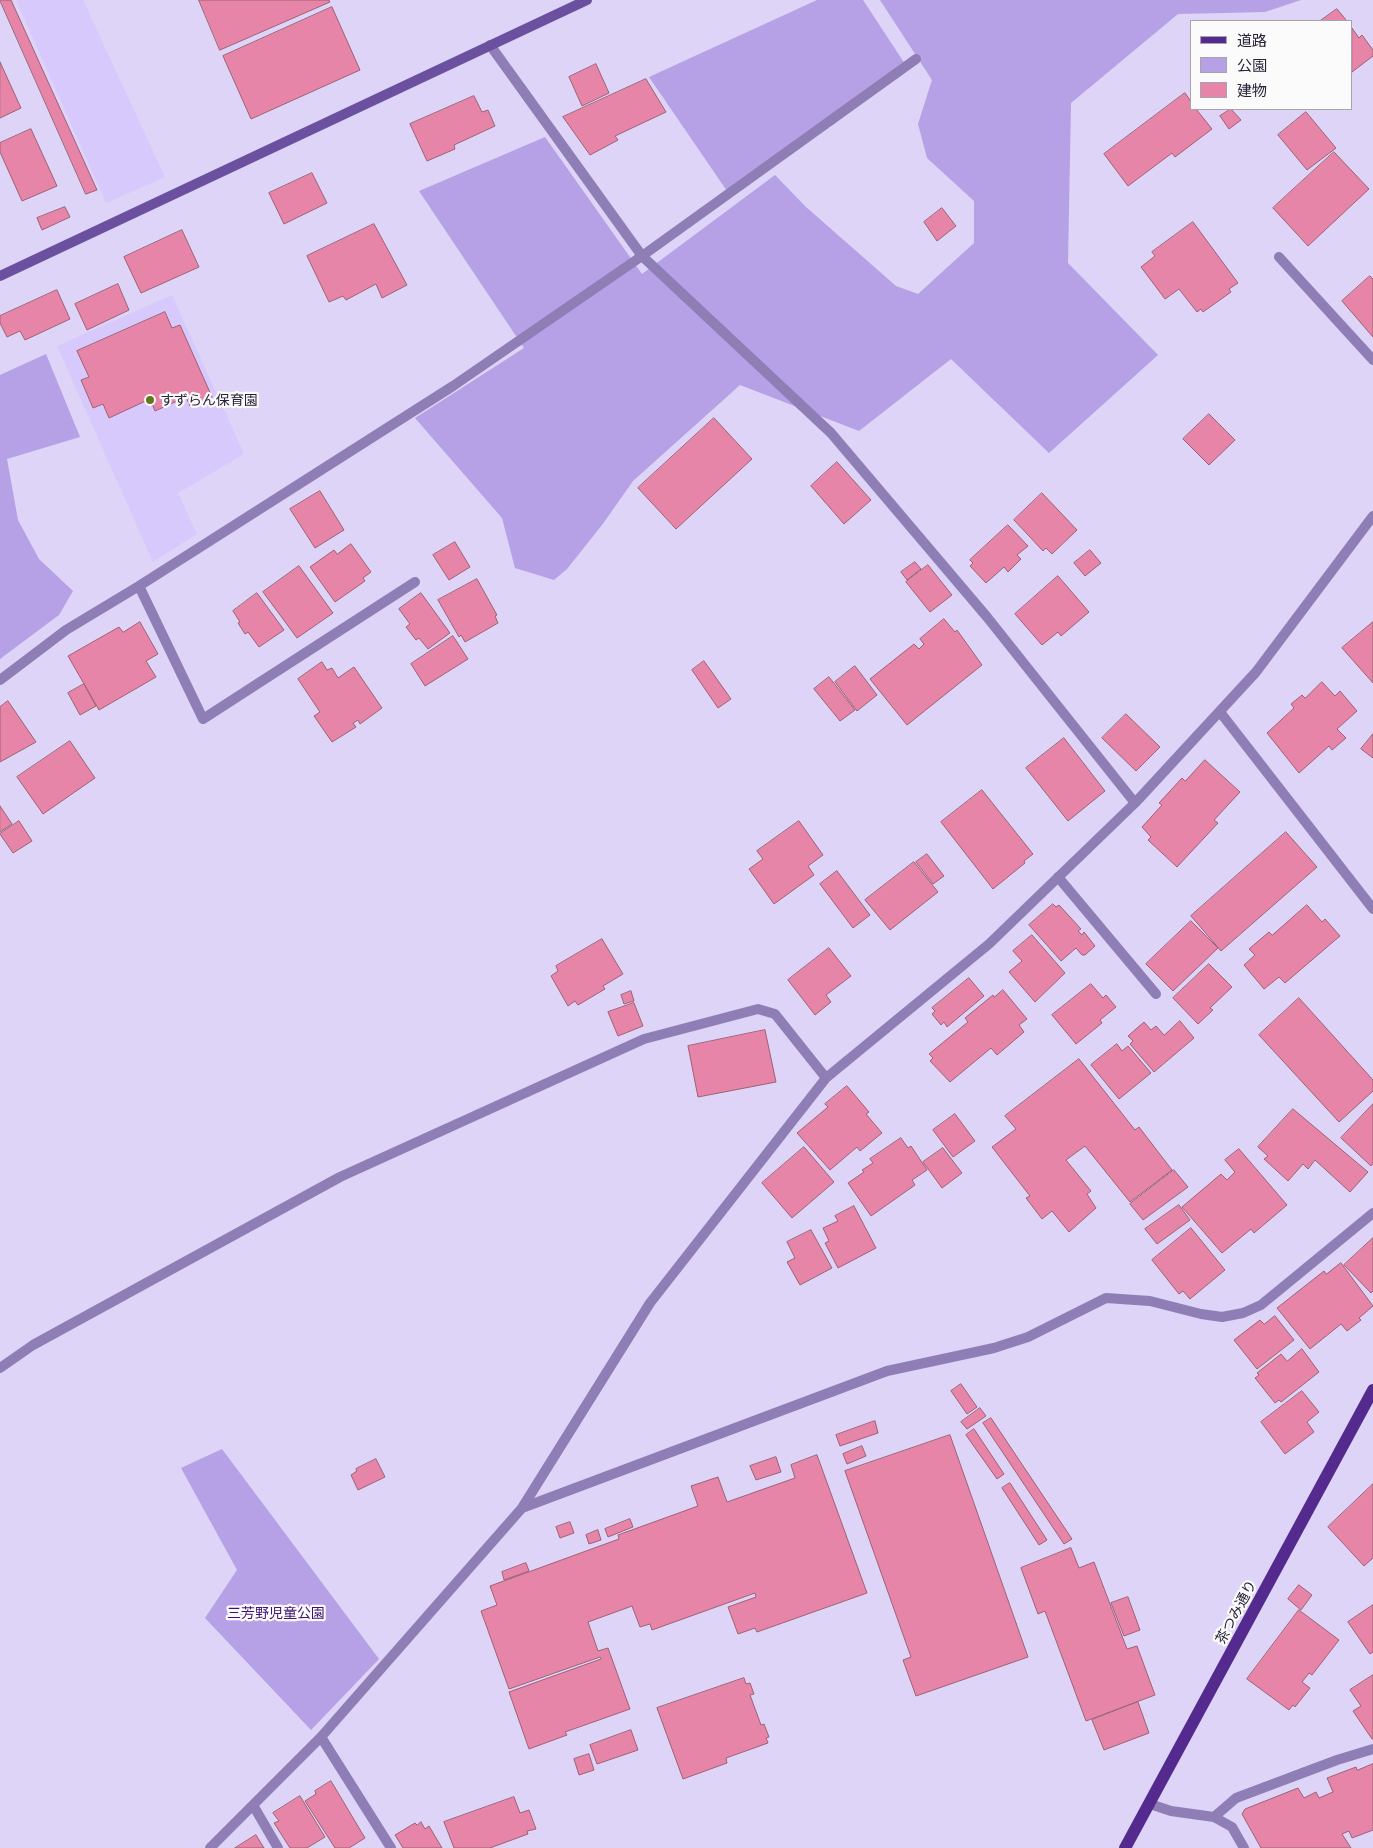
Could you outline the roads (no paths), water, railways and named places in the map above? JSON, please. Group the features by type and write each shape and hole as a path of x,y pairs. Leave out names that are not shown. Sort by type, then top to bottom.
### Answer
{"main road":[{"name":"茶つみ通り","path":"1126,1848 1373,1390"}],"street":[{"path":"0,276 587,0"},
{"path":"490,46 642,256 831,433 987,617 1135,803"},
{"path":"0,680 66,630 139,586 453,386 642,256 916,58"},
{"path":"1279,257 1373,360"},
{"path":"210,1848 321,1737 522,1508 650,1303 826,1078 989,944 1135,803 1256,672 1373,516"},
{"path":"139,586 203,719 415,582"},
{"path":"1220,712 1373,909"},
{"path":"1058,877 1156,994"},
{"path":"0,1368 33,1345 340,1177 644,1039 758,1009 774,1014 826,1078"},
{"path":"522,1508 887,1371 994,1348 1028,1337 1106,1298 1150,1301 1222,1317 1243,1313 1261,1305 1373,1213"},
{"path":"321,1737 391,1848"},
{"path":"1214,1817 1236,1798 1337,1760 1373,1749"},
{"path":"1150,1804 1171,1812 1214,1817 1232,1827 1244,1848"},
{"path":"253,1805 278,1848"}],"place":[{"name":"すずらん保育園","path":"150,400"}],"park label":[{"name":"三芳野児童公園","path":"276,1613"}]}
